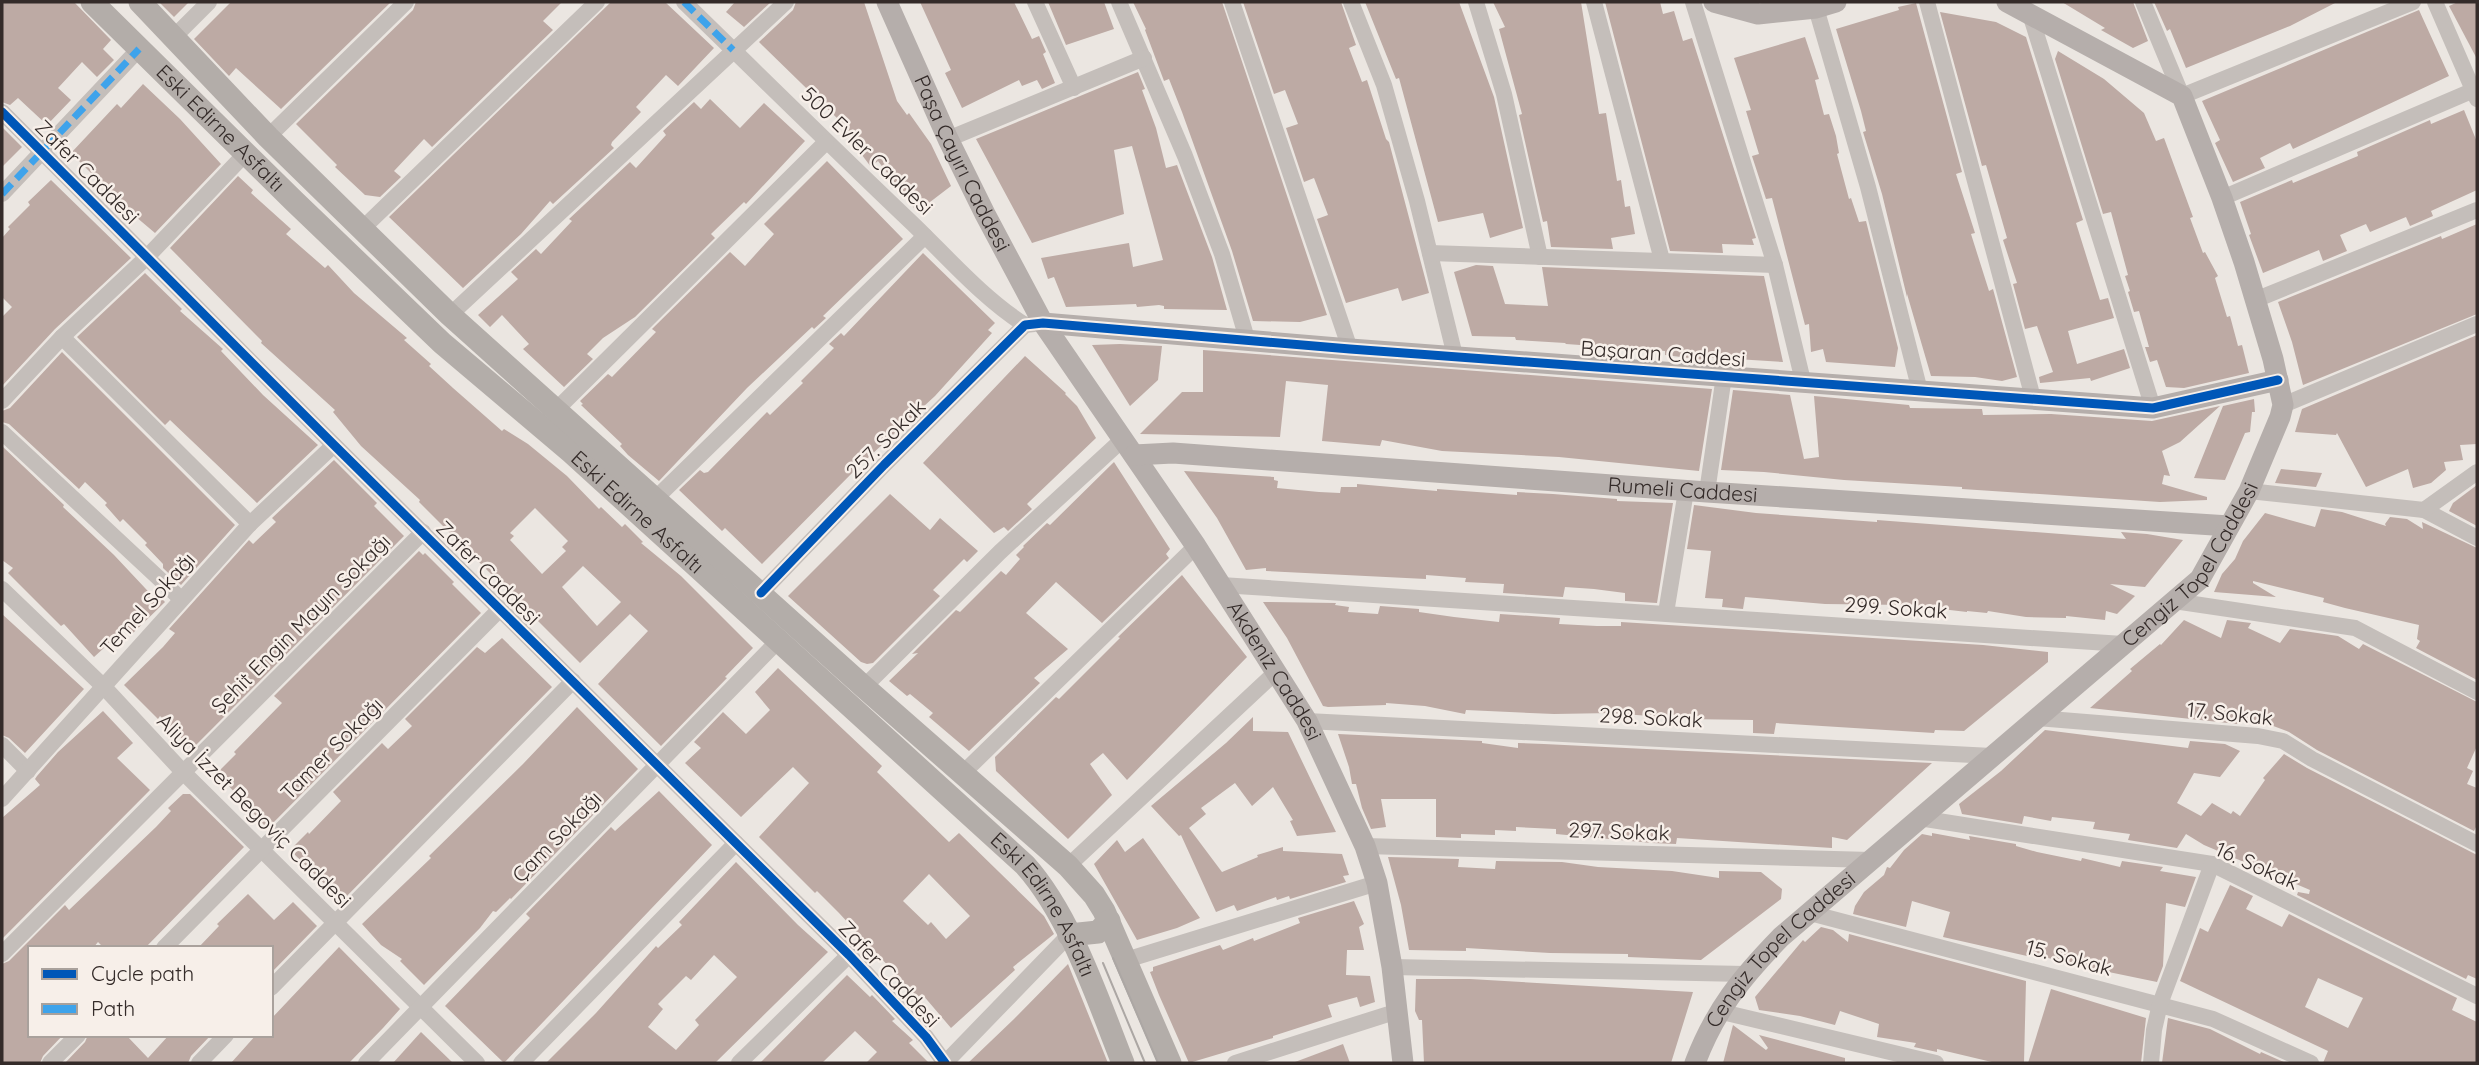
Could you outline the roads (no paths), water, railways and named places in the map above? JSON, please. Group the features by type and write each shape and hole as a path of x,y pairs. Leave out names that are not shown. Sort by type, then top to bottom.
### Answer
{"main road":[{"name":"Eski Edirne Asfaltı","path":"92,2 442,343 571,452 1025,865 1052,901 1069,935 1123,1063"},
{"name":"Eski Edirne Asfaltı","path":"140,2 268,137 450,315 864,687 1068,866 1094,895 1109,920 1170,1063"},
{"path":"758,621 761,593"},
{"path":"1069,935 1098,932 1109,920"}],"street":[{"path":"175,36 209,2"},
{"path":"268,137 406,2"},
{"path":"361,230 597,2"},
{"name":"500 Evler Caddesi","path":"684,2 982,291 1012,317 1034,324"},
{"path":"450,315 786,2"},
{"name":"Paşa Çayırı Caddesi","path":"887,2 1034,324"},
{"path":"1035,2 1074,88"},
{"path":"1119,2 1185,156 1222,254 1247,339"},
{"path":"1232,2 1350,349"},
{"path":"1351,2 1384,85 1455,356"},
{"path":"1476,2 1504,94 1540,257"},
{"path":"1594,2 1662,260"},
{"path":"1693,2 1775,265 1803,381"},
{"path":"1714,2 1758,14 1787,7 1826,5 1868,187 1920,391"},
{"path":"1927,2 2033,398"},
{"path":"2143,2 2222,198 2255,300 2283,405 2477,324"},
{"path":"2182,96 2413,2"},
{"path":"2222,198 2476,95 2435,2"},
{"path":"2017,6 2182,96"},
{"path":"2017,6 2154,408"},
{"path":"2,194 139,49"},
{"path":"948,139 1144,58"},
{"name":"Zafer Caddesi","path":"2,112 849,955 926,1037 945,1063"},
{"path":"556,410 826,142"},
{"path":"2,401 62,337 147,257 246,153"},
{"path":"2255,300 2477,210"},
{"path":"656,498 925,236"},
{"path":"1430,253 1775,265"},
{"name":"Başaran Caddesi","path":"1034,324 2154,408 2278,380"},
{"name":"Akdeniz Caddesi","path":"1034,324 1129,447 1196,546 1307,721 1365,846 1377,883 1392,967 1403,1063"},
{"name":"257. Sokak","path":"761,593 884,465 1034,324"},
{"path":"62,337 250,524"},
{"path":"1666,613 1724,376"},
{"name":"Cengiz Topel Caddesi","path":"1695,1063 1706,1033 1745,974 1919,818 2200,579 2249,491 2283,405"},
{"path":"2,432 180,598"},
{"name":"Temel Sokağı","path":"2,799 104,687 180,598 250,524 334,445"},
{"path":"864,687 1000,552 1129,447"},
{"name":"Rumeli Caddesi","path":"1129,447 1186,454 1696,491 2229,526"},
{"path":"2424,510 2477,472"},
{"path":"2249,491 2424,510 2477,538"},
{"name":"Şehit Engin Mayın Sokağı","path":"2,954 423,532"},
{"path":"962,773 1196,546"},
{"name":"299. Sokak","path":"1221,585 2123,644"},
{"name":"Aliya İzzet Begoviç Caddesi","path":"2,589 104,687 183,772 477,1063"},
{"path":"2174,601 2355,628 2477,692"},
{"name":"Tamer Sokağı","path":"166,946 500,609"},
{"name":"Çam Sokağı","path":"366,1063 778,641"},
{"path":"1068,866 1277,671"},
{"path":"273,986 572,681"},
{"name":"17. Sokak","path":"2037,718 2258,736 2283,741 2312,759 2477,844"},
{"name":"298. Sokak","path":"1307,721 1992,756"},
{"path":"2,745 28,771"},
{"name":"16. Sokak","path":"1919,818 2211,864 2477,996"},
{"path":"521,1063 736,843"},
{"name":"297. Sokak","path":"1365,846 1871,860"},
{"path":"2151,1063 2160,1004 2211,864"},
{"path":"1126,960 1377,883"},
{"name":"15. Sokak","path":"1810,913 2213,1019 2311,1063"},
{"path":"945,1063 1069,935"},
{"path":"738,1063 849,955"},
{"path":"1392,967 1745,974"},
{"path":"1235,1063 1398,1011"},
{"path":"1718,1012 1936,1063"},
{"path":"50,1063 76,1037"},
{"path":"199,1063 224,1037"}],"tram line":[{"path":"1113,958 1158,1063"},
{"path":"1103,963 1145,1063"}]}
